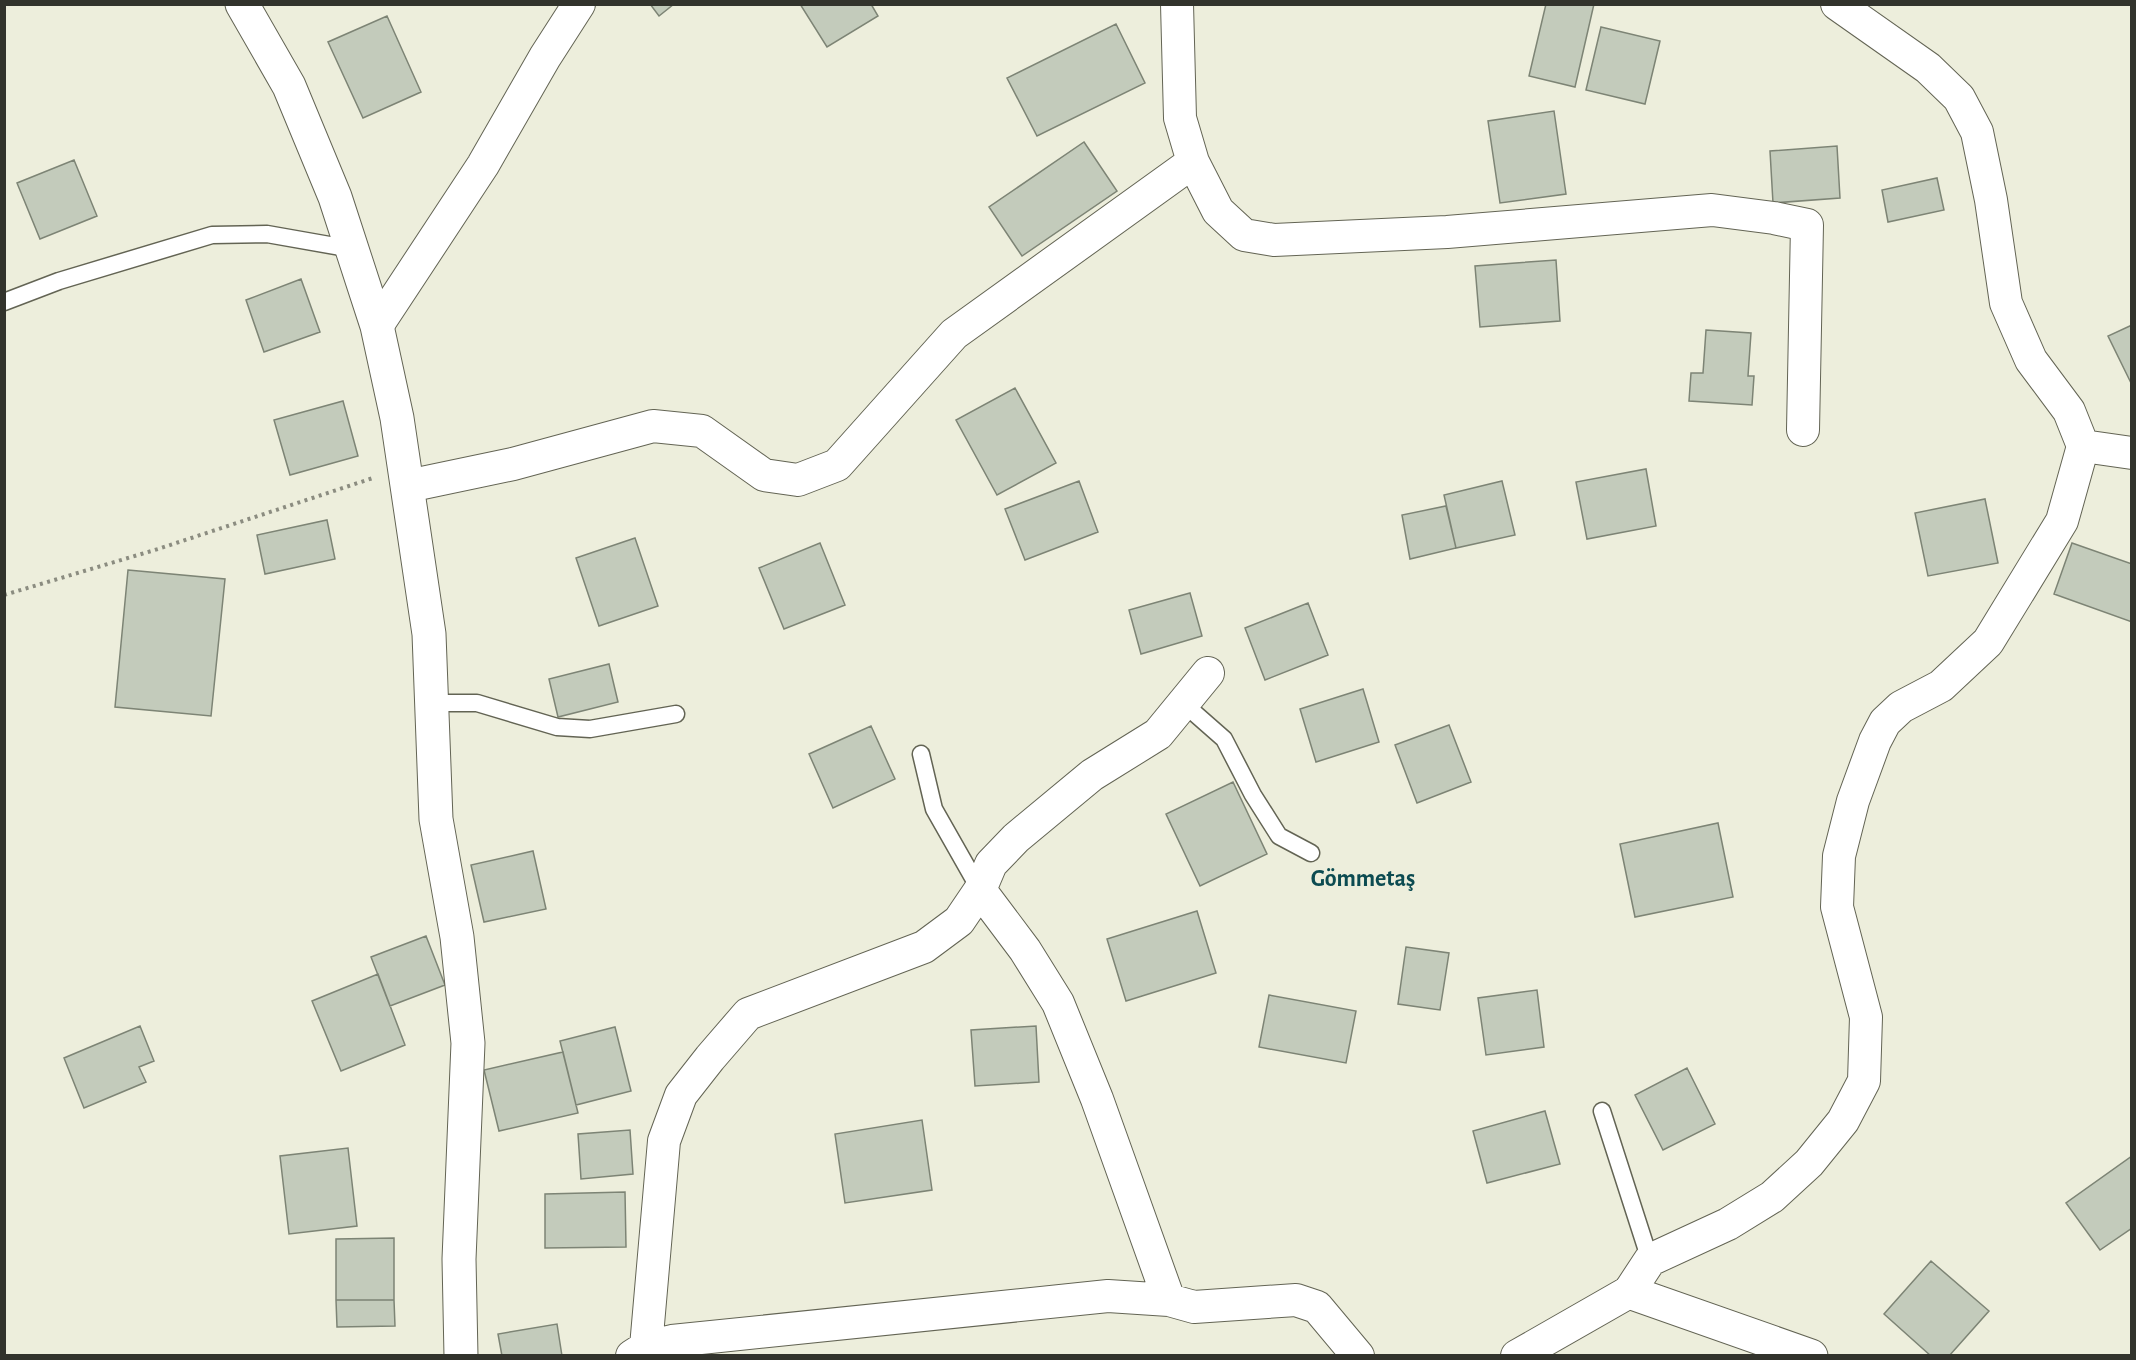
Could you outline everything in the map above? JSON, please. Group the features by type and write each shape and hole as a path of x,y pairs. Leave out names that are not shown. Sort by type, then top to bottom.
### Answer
{"street":[{"path":"242,4 289,86 335,197 377,326 398,418 429,634 436,819 457,937 468,1043 459,1259 461,1356"},
{"path":"377,326 483,165 545,57 579,4"},
{"path":"1177,4 1180,118 1193,162 1218,212 1244,235 1274,240 1448,232 1712,210 1808,225 1803,430"},
{"path":"1517,1356 1629,1292 1650,1260 1728,1224 1772,1197 1809,1163 1848,1111 1864,1081 1866,1017 1837,907 1839,856 1853,801 1871,751 1885,722 1901,706 1941,687 1988,642 2062,521 2083,446 2070,411 2031,360 2006,303 1991,200 1977,132 1959,98 1928,68 1837,4"},
{"path":"407,477 513,464 653,426 702,431 764,475 798,480 837,465 954,334 1193,162"},
{"path":"2083,446 2132,453"},
{"path":"1208,673 1158,734 1092,775 1016,838 991,864 980,890 959,921 924,947 748,1014 681,1095 663,1141 639,1351 672,1341 1108,1296 1168,1300 1194,1307 1296,1300 1317,1307 1358,1356"},
{"path":"980,890 1025,950 1058,1003 1097,1099 1168,1300"},
{"path":"1629,1292 1811,1356"}],"lane":[{"path":"4,302 59,281 212,235 267,234 352,249"},
{"path":"432,703 477,703 556,727 590,729 676,714"},
{"path":"1183,703 1224,739 1253,795 1279,836 1311,853"},
{"path":"921,754 934,809 980,890"},
{"path":"1602,1110 1650,1260"}],"path":[{"path":"4,595 407,477"}],"building":[{"path":"650,4 674,4 659,16"},
{"path":"800,4 871,4 878,16 827,47"},
{"path":"1546,4 1594,4 1575,87 1529,76"},
{"path":"387,16 421,92 363,118 328,42"},
{"path":"1116,24 1145,83 1037,136 1007,78"},
{"path":"1601,27 1660,41 1645,104 1586,90"},
{"path":"1554,111 1566,194 1500,203 1488,121"},
{"path":"1084,142 1117,191 1022,256 989,207"},
{"path":"1837,146 1840,198 1773,203 1770,151"},
{"path":"74,160 97,216 40,239 17,183"},
{"path":"1937,178 1944,210 1888,222 1882,190"},
{"path":"1556,260 1560,321 1480,327 1475,266"},
{"path":"301,279 320,332 264,352 246,300"},
{"path":"2132,325 2132,385 2108,336"},
{"path":"1706,330 1751,333 1748,376 1754,376 1752,405 1689,401 1691,373 1703,373"},
{"path":"1015,388 1056,463 997,495 956,420"},
{"path":"343,401 358,456 290,475 274,420"},
{"path":"1646,469 1656,526 1587,539 1576,482"},
{"path":"1079,481 1098,532 1025,560 1005,509"},
{"path":"1502,481 1515,535 1456,548 1444,495"},
{"path":"1985,499 1998,563 1928,576 1915,513"},
{"path":"1446,506 1456,548 1410,559 1402,515"},
{"path":"327,520 335,559 265,574 257,535"},
{"path":"635,538 658,606 599,626 576,558"},
{"path":"820,543 845,605 784,629 759,568"},
{"path":"2072,543 2132,564 2132,622 2054,594"},
{"path":"128,570 225,579 211,716 115,707"},
{"path":"1190,593 1202,636 1141,654 1129,610"},
{"path":"1308,603 1328,655 1265,680 1245,628"},
{"path":"609,664 618,702 558,717 549,679"},
{"path":"1363,689 1379,742 1316,762 1300,709"},
{"path":"1449,725 1471,782 1417,803 1395,745"},
{"path":"871,726 895,779 833,808 809,754"},
{"path":"1233,782 1267,854 1200,886 1166,814"},
{"path":"1718,823 1733,897 1635,917 1620,844"},
{"path":"533,851 546,909 484,922 471,865"},
{"path":"1197,911 1216,973 1126,1001 1107,939"},
{"path":"426,936 445,985 390,1006 371,957"},
{"path":"1406,947 1449,953 1440,1010 1398,1004"},
{"path":"378,974 405,1045 341,1071 312,1001"},
{"path":"1537,990 1544,1047 1486,1055 1478,998"},
{"path":"1269,995 1356,1011 1346,1063 1259,1047"},
{"path":"140,1026 154,1061 139,1067 146,1082 84,1108 64,1058"},
{"path":"1036,1026 1039,1082 975,1086 971,1030"},
{"path":"615,1027 631,1091 576,1105 560,1041"},
{"path":"563,1052 578,1113 499,1131 484,1070"},
{"path":"1687,1068 1715,1124 1663,1150 1635,1095"},
{"path":"1545,1111 1560,1164 1487,1183 1473,1131"},
{"path":"922,1120 932,1190 845,1203 835,1134"},
{"path":"630,1130 633,1174 581,1179 578,1134"},
{"path":"348,1148 357,1226 289,1234 280,1156"},
{"path":"2132,1156 2132,1228 2100,1250 2066,1203"},
{"path":"625,1192 626,1247 545,1248 545,1194"},
{"path":"394,1238 394,1300 336,1300 336,1239"},
{"path":"1931,1261 1989,1311 1949,1356 1931,1356 1884,1314"},
{"path":"336,1300 394,1300 395,1326 337,1327"},
{"path":"557,1324 562,1356 502,1356 498,1334"}],"district":[{"name":"Gömmetaş","path":"1363,879"}]}
